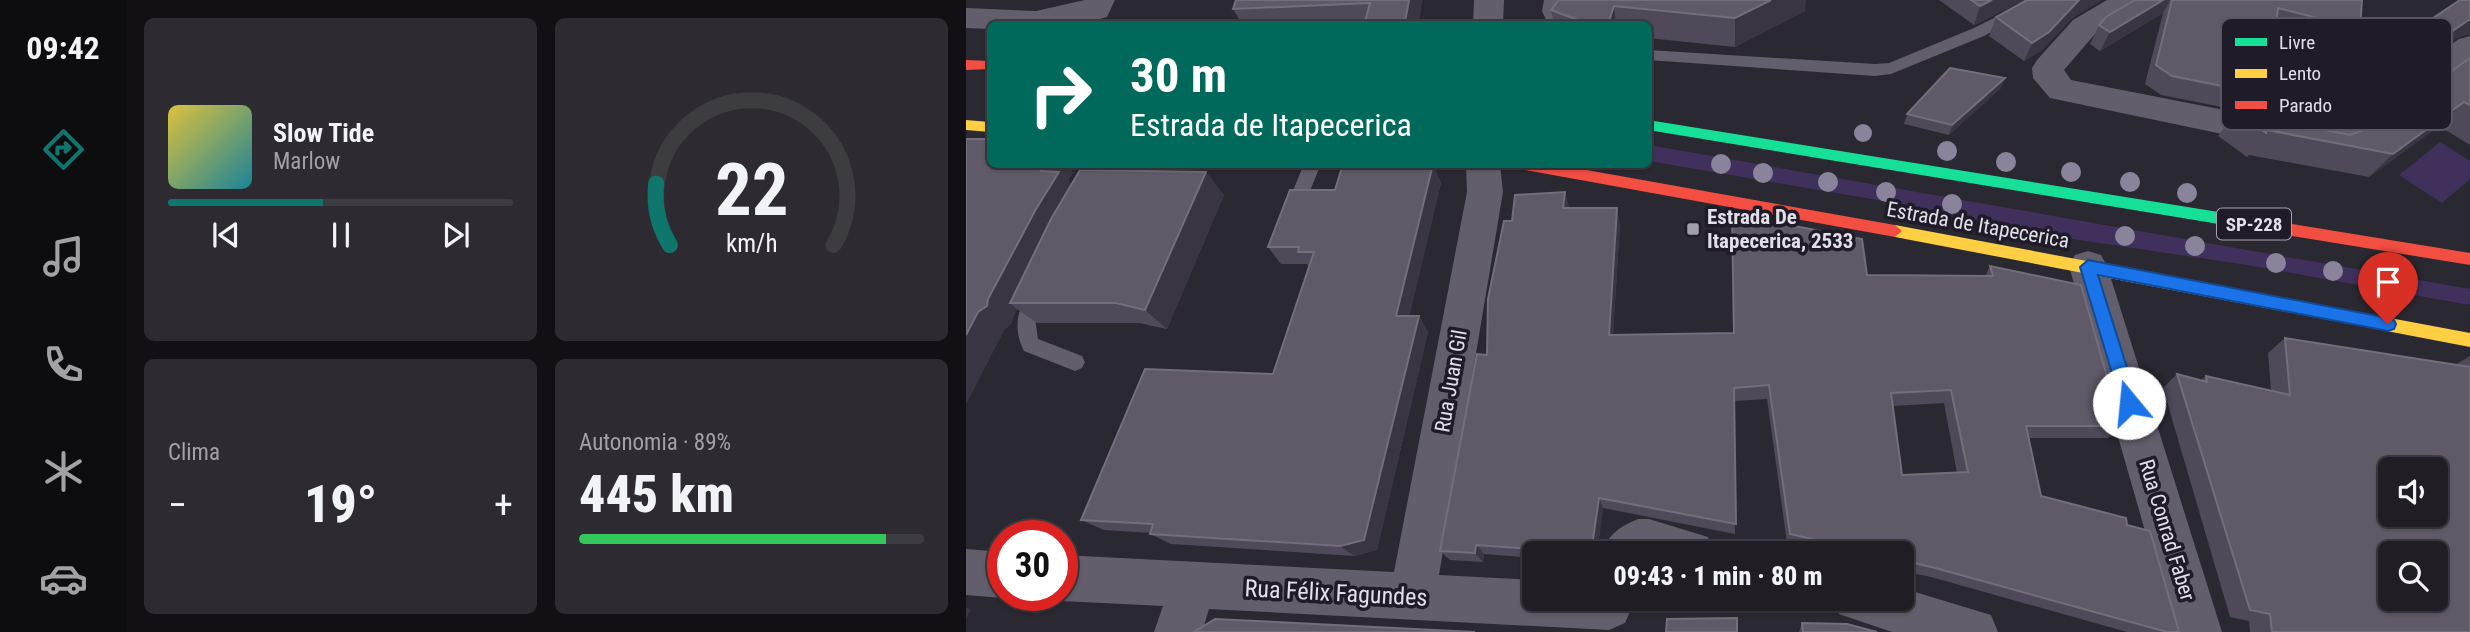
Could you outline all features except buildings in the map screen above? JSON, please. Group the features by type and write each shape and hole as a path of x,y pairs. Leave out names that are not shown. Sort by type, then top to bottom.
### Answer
{"main road":[{"path":"966,65 987,65"},
{"path":"966,125 987,127"},
{"name":"SP-228","path":"1652,126 2470,259"},
{"name":"Estrada de Itapecerica","path":"1542,168 2088,267 2470,340"}],"street":[{"path":"1488,21 1489,0"},
{"path":"2130,0 2084,27 2048,68 2049,78 2061,90 2221,122"},
{"path":"966,18 1036,21 1098,5"},
{"path":"2452,60 2470,47"},
{"path":"2263,130 2328,143 2351,130"},
{"name":"Rua Juan Gil","path":"1412,597 1485,192 1483,168"},
{"name":"Rua Conrad Faber","path":"2088,267 2198,632"},
{"path":"966,572 987,574"},
{"name":"Rua Félix Fagundes","path":"1078,579 1412,597 1609,612"},
{"path":"1178,632 1193,586"},
{"path":"1900,611 1974,632"}],"lane":[{"path":"1551,0 1549,11 1554,21"},
{"path":"1652,55 1847,70 1883,69 1979,32 2042,0"},
{"path":"1079,213 1106,168"},
{"path":"1298,200 1311,168"},
{"path":"1048,270 1025,318 1024,329 1031,345 1076,362"}],"shaded area":[{"path":"2440,142 2470,161 2470,179 2442,203 2399,175"},
{"path":"1652,146 2470,289 2470,305 2247,265 2066,238 1912,206 1652,162"}],"traffic: fast":[{"path":"1652,126 2231,220"}],"traffic: slow":[{"path":"966,125 987,127"},
{"path":"1895,231 2470,340"}],"traffic: jam":[{"path":"966,65 987,65"},
{"path":"1542,168 1895,231"},
{"path":"2231,220 2470,259"}],"place":[{"name":"Estrada De Itapecerica, 2533","path":"1693,229"}],"route":[{"path":"2129,403 2088,267 2388,324"}]}
